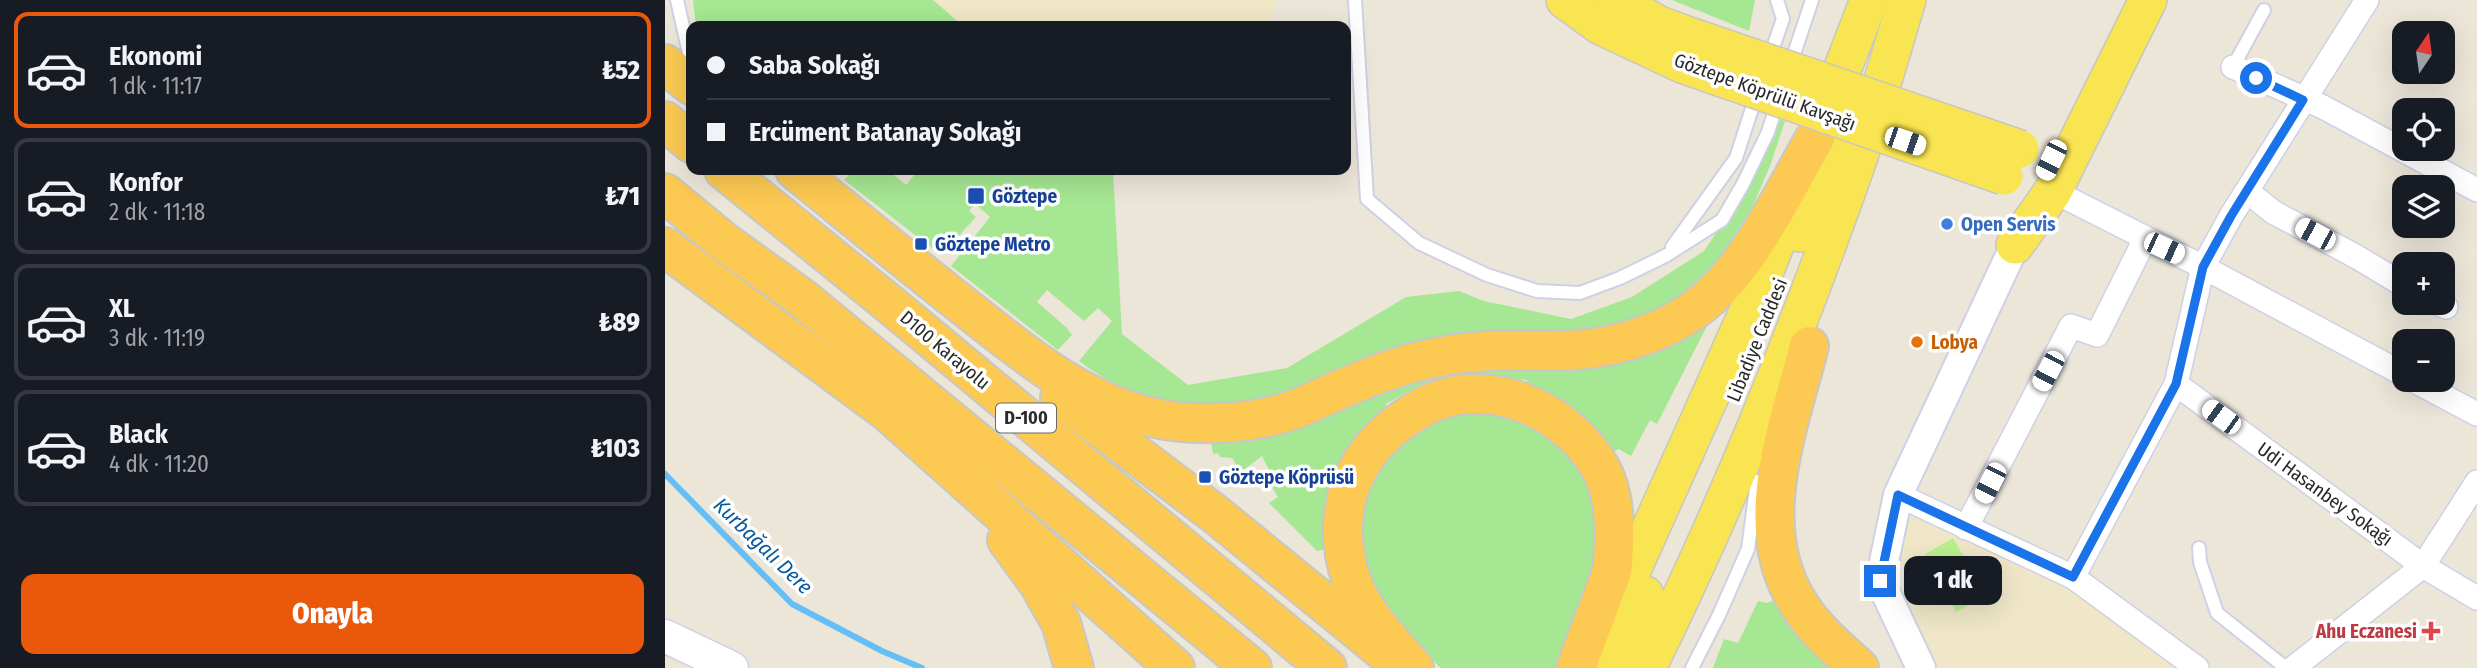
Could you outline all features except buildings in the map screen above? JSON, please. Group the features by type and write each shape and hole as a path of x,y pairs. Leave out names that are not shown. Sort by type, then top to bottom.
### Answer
{"highway":[{"path":"665,64 686,81"},
{"path":"665,121 686,139"},
{"path":"801,175 1026,355 1099,399 1158,418 1189,422 1248,420 1280,414 1395,367 1435,357 1474,351 1570,350 1622,342 1657,330 1689,314 1721,286 1748,253 1815,138"},
{"name":"D100 Karayolu","path":"730,175 1327,668"},
{"name":"D-100","path":"665,193 723,241 802,298 1252,668"},
{"path":"723,241 766,292 889,413 1175,668"},
{"path":"665,247 889,413"},
{"path":"929,279 1011,361 1215,514 1405,668"},
{"path":"1809,346 1780,462 1773,506 1775,532 1786,580 1799,606 1828,640 1859,668"},
{"path":"1414,668 1382,633 1353,584 1344,552 1342,525 1345,500 1355,473 1372,447 1391,428 1413,412 1442,399 1470,395 1500,397 1531,405 1562,424 1585,446 1601,470 1610,493 1614,523 1613,566 1576,668"},
{"path":"926,445 997,527 1030,570 1061,623 1074,668"}],"main road":[{"name":"Göztepe Köprülü Kavşağı","path":"1565,0 1601,26 1687,51 2039,171"},
{"name":"Göztepe Köprülü Kavşağı","path":"1616,0 1659,25 1687,51"},
{"path":"1586,668 1639,556 1779,240 1815,138 1870,0"},
{"name":"Libadiye Caddesi","path":"1611,668 1764,330 1817,186 1870,0"},
{"name":"Libadiye Caddesi","path":"1647,668 1697,566 1779,374 1856,166 1907,0"},
{"path":"2015,245 2039,171 2128,0"},
{"path":"2039,171 2148,0"},
{"path":"1675,668 1757,481 1809,346 1856,166"},
{"path":"665,636 732,668"}],"street":[{"path":"2073,577 2176,384 2203,267 2247,191 2367,0"},
{"path":"2233,67 2323,107 2477,190"},
{"path":"2039,171 2145,239 2392,368"},
{"path":"2247,191 2273,212 2392,278"},
{"path":"1966,528 2071,326 2097,335 2145,239"},
{"path":"1920,668 1880,581 1898,495 2015,245"},
{"name":"Udi Hasanbey Sokağı","path":"2176,384 2423,566 2477,598"},
{"path":"2436,392 2477,414"},
{"path":"2293,668 2423,566 2477,482"},
{"path":"1898,495 2073,577 2197,668"}],"lane":[{"path":"1356,0 1367,199 1419,243 1487,275 1537,291 1580,293 1620,278 1667,255 1722,220 1768,132 1812,0"},
{"path":"1667,255 1735,158 1783,19 1777,0"},
{"path":"675,2 686,43"},
{"path":"2233,67 2264,10"},
{"path":"1725,330 1779,240"},
{"path":"1692,668 1748,549 1757,481"},
{"path":"1639,556 1647,501"},
{"path":"2199,548 2200,562 2217,613 2286,668"}],"shaded area":[{"path":"933,0 1278,0 1268,21 957,21"},
{"path":"1907,510 2073,582 2189,668 1937,668 1909,603 1901,551"}],"green space":[{"path":"693,0 933,0 957,21 695,21"},
{"path":"1672,0 1755,0 1749,31"},
{"path":"1776,119 1785,121 1752,208 1707,277 1659,311 1614,331 1302,397 1213,407 1185,406 1137,394 1107,380 1079,361 1112,321 1098,308 1084,321 1047,290 1037,302 1072,335 1058,350 951,266 990,217 975,204 969,211 976,217 941,255 844,180 849,175 894,175 906,185 914,175 1113,175 1122,334 1188,385 1287,368 1406,297 1459,291 1484,301 1571,319 1632,297 1704,251 1744,191"},
{"path":"1711,318 1657,424 1650,420 1631,456 1619,449 1612,452 1529,393 1527,380 1476,375 1450,376 1420,385 1386,404 1385,417 1327,549 1317,551 1269,503 1278,497 1264,474 1269,470 1262,456 1241,472 1232,458 1213,454 1211,442 1403,378"},
{"path":"1493,413 1529,423 1554,441 1584,477 1594,503 1597,531 1595,559 1579,615 1557,668 1441,668 1386,612 1362,567 1360,533 1366,498 1381,465 1392,451 1420,427 1437,419"},
{"path":"1953,538 1986,595 1956,612 1924,555"},
{"path":"1781,597 1843,668 1713,668 1724,639 1738,643 1758,601 1767,603"}],"waterway":[{"name":"Kurbağalı Dere","path":"665,474 792,604 882,651 922,668"}],"place":[{"name":"Göztepe","path":"976,196"},
{"name":"Open Servis","path":"1947,224"},
{"name":"Göztepe Metro","path":"921,244"},
{"name":"Lobya","path":"1917,342"},
{"name":"Göztepe Köprüsü","path":"1205,477"},
{"name":"Ahu Eczanesi","path":"2431,631"}],"route":[{"path":"1880,581 1898,495 2073,577 2176,384 2203,267 2231,216 2303,100 2256,78"}]}
